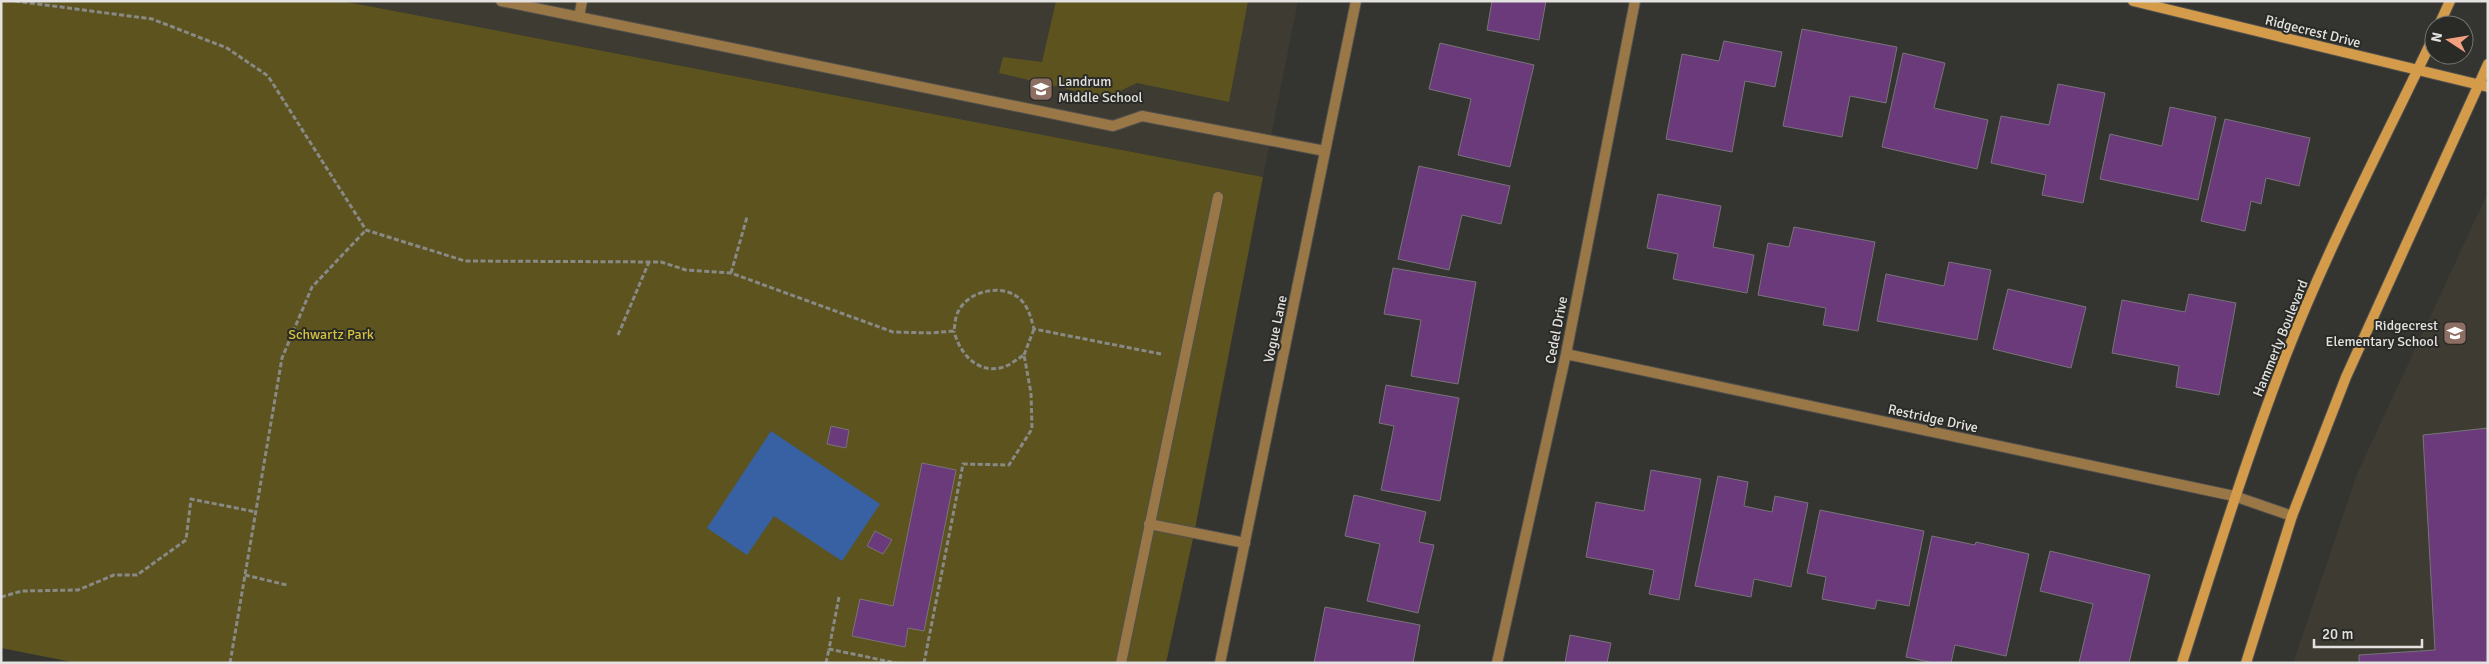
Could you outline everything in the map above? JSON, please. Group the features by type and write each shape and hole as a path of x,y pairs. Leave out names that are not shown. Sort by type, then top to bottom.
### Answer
{"main road":[{"name":"Ridgecrest Drive","path":"2132,1 2483,85"},
{"path":"2444,15 2450,1"},
{"name":"Hammerly Boulevard","path":"2182,663 2234,496 2287,354 2351,207 2424,56"},
{"path":"2246,663 2292,516 2346,377 2483,85 2488,64"}],"street":[{"path":"501,1 1113,126 1142,116 1325,151"},
{"path":"579,17 582,1"},
{"name":"Vogue Lane","path":"1220,663 1356,1"},
{"name":"Cedel Drive","path":"1498,663 1566,354 1635,1"},
{"path":"1121,663 1218,197"},
{"name":"Restridge Drive","path":"1566,354 2234,496 2292,516"},
{"path":"1149,524 1245,543"}],"path":[{"path":"15,1 152,19 227,48 268,76 366,230 465,261 661,262 686,270 731,273 893,332 931,333 954,331"},
{"path":"731,273 747,217"},
{"path":"230,663 282,358 312,287 366,230"},
{"path":"618,335 649,262"},
{"path":"924,663 963,464 1009,465 1032,429 1031,393 1024,355 1034,329 1030,312 1020,299 1003,290 976,293 958,311 954,331 957,344 965,356 982,367 1001,368 1024,355"},
{"path":"1034,329 1183,359"},
{"path":"1,597 22,590 78,590 114,575 137,575 186,540 190,499 256,512"},
{"path":"246,575 287,585"},
{"path":"826,663 839,596"},
{"path":"829,648 896,663"}],"shaded area":[{"name":"Landrum Middle School","path":"342,1 1298,1 1263,177"},
{"name":"Ridgecrest Elementary School","path":"2488,192 2488,663 2293,663 2357,474"}],"green space":[{"name":"Schwartz Park","path":"1,1 342,1 1263,177 1194,534 1166,663 77,663 1,648"},
{"path":"1056,1 1248,1 1229,102 1137,83 1105,98 999,73 1003,57 1042,62"}],"water":[{"path":"771,431 880,504 842,561 774,516 747,555 707,528"}],"building":[{"path":"1492,1 1546,1 1539,40 1487,30"},
{"path":"1802,29 1897,47 1886,103 1850,96 1842,137 1783,126"},
{"path":"1724,41 1782,52 1775,87 1745,81 1732,152 1666,139 1682,54 1719,61"},
{"path":"1440,43 1534,65 1510,167 1458,155 1471,99 1429,89"},
{"path":"1903,53 1945,63 1934,108 1988,120 1977,169 1882,147"},
{"path":"2058,84 2105,93 2083,203 2042,195 2046,175 1991,163 2001,116 2049,125"},
{"path":"2170,107 2216,117 2198,200 2100,179 2110,134 2162,146"},
{"path":"2225,119 2310,138 2299,186 2266,178 2261,204 2251,201 2245,231 2201,221"},
{"path":"1419,166 1510,186 1501,224 1462,215 1449,270 1398,259"},
{"path":"1658,194 1721,206 1713,247 1754,255 1747,293 1673,279 1678,254 1647,248"},
{"path":"1794,227 1875,242 1858,331 1823,325 1826,308 1758,295 1768,243 1789,247"},
{"path":"1949,262 1991,270 1977,340 1877,321 1886,274 1944,286"},
{"path":"1393,268 1476,282 1458,384 1411,376 1421,320 1384,314"},
{"path":"2008,289 2086,307 2071,368 1993,349"},
{"path":"2189,294 2236,303 2219,395 2176,387 2179,366 2112,353 2122,300 2185,312"},
{"path":"1386,385 1459,398 1440,501 1381,490 1394,426 1379,423"},
{"path":"831,426 849,430 846,448 827,444"},
{"path":"2488,428 2488,663 2359,663 2359,655 2435,650 2423,435"},
{"path":"922,463 956,470 924,631 908,628 905,647 852,636 860,599 893,606"},
{"path":"1651,470 1701,479 1679,600 1649,594 1654,570 1586,557 1596,502 1644,511"},
{"path":"1718,476 1748,482 1744,506 1772,512 1775,496 1808,503 1791,587 1754,579 1751,597 1695,586"},
{"path":"1354,495 1426,512 1419,542 1434,545 1418,613 1367,601 1380,544 1345,536"},
{"path":"1820,510 1924,531 1909,606 1877,600 1875,609 1822,599 1826,577 1807,573"},
{"path":"875,531 892,540 883,554 867,546"},
{"path":"1932,536 1975,545 1976,542 2029,554 2006,656 1955,645 1951,663 1934,663 1906,657"},
{"path":"2050,551 2150,575 2129,663 2079,663 2093,604 2040,591"},
{"path":"1325,607 1420,625 1413,663 1314,663"},
{"path":"1570,635 1611,643 1607,663 1565,663"}],"place":[{"name":"Landrum Middle School","path":"1041,89"},
{"name":"Ridgecrest Elementary School","path":"2455,333"}]}
